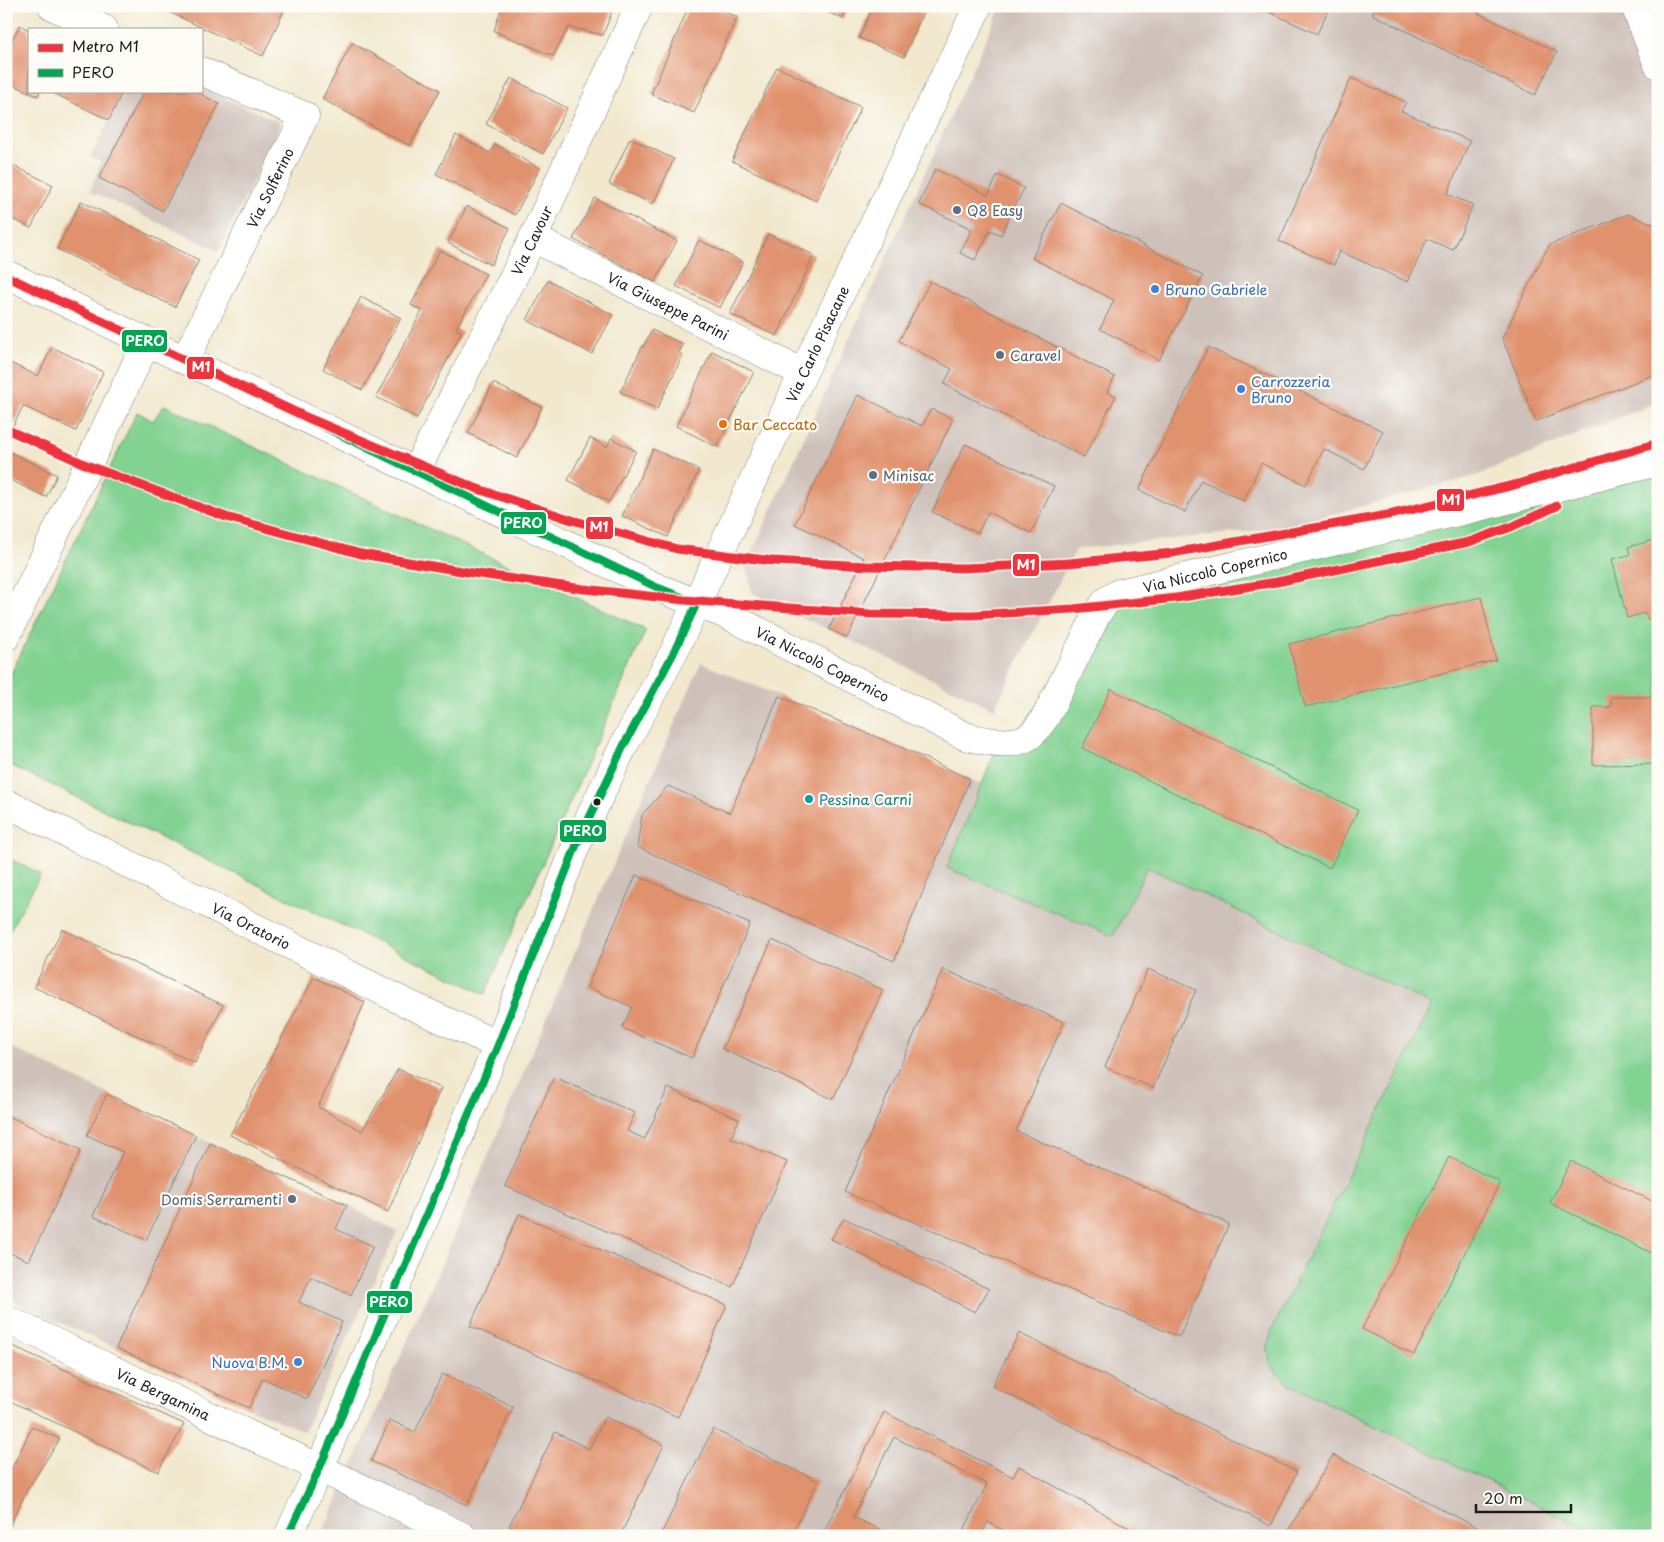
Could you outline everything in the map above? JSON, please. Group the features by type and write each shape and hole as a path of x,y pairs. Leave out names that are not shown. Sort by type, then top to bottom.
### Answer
{"street":[{"path":"52,6 102,28"},
{"name":"Via Cavour","path":"416,471 534,238 639,6"},
{"name":"Via Carlo Pisacane","path":"288,1536 320,1467 498,1045 576,846 623,747 673,654 803,373 978,6"},
{"path":"1635,6 1658,65"},
{"name":"Via Solferino","path":"185,360 305,116 202,71"},
{"name":"Via Giuseppe Parini","path":"534,238 803,373"},
{"name":"Via Niccolò Copernico","path":"6,274 656,587 729,616 965,736 983,741 1014,741 1028,737 1046,716 1097,614 1106,602 1118,593 1496,503 1658,462"},
{"path":"6,636 147,341"},
{"name":"Via Oratorio","path":"6,803 406,1003 498,1045"},
{"name":"Via Bergamina","path":"6,1319 462,1536"}],"shaded area":[{"path":"1001,6 1658,6 1658,402 1478,475 1280,528 1076,549 994,709 752,593 746,566"},
{"path":"202,88 281,123 219,251 90,191 101,162 90,157 124,92 202,92"},
{"path":"701,663 905,749 983,785 947,869 1147,866 1432,1005 1272,1330 1267,1356 1272,1368 1281,1379 1291,1385 1601,1536 321,1536 454,1236"},
{"path":"6,1045 210,1143 347,1204 397,1232 304,1431 6,1298"}],"green space":[{"path":"164,405 646,630 485,994 6,763 6,684 137,412 153,421"},
{"path":"1658,462 1658,1536 1601,1536 1291,1385 1277,1374 1270,1362 1268,1347 1272,1330 1432,1005 1147,867 1113,936 947,868 999,742 1014,741 1106,601"},
{"path":"6,857 41,874 6,937"}],"building":[{"path":"156,6 286,6 263,56"},
{"path":"502,6 614,6 603,35 569,27 553,56 494,31"},
{"path":"689,6 713,6 737,17 694,113 651,94"},
{"path":"814,6 848,6 843,19"},
{"path":"873,6 908,6 923,13 904,57 859,38"},
{"path":"1256,6 1330,6 1317,34"},
{"path":"1376,6 1464,6 1557,52 1535,95 1372,14"},
{"path":"20,25 28,29 28,92 6,81 6,51"},
{"path":"352,43 440,90 410,146 322,99"},
{"path":"777,67 861,107 816,201 732,161"},
{"path":"511,78 567,108 543,154 486,124"},
{"path":"1351,78 1406,102 1401,111 1470,141 1447,194 1473,205 1453,250 1427,239 1408,282 1339,251 1334,265 1279,241"},
{"path":"29,92 39,92 37,96"},
{"path":"54,92 123,92 109,120"},
{"path":"143,92 197,92 219,104 163,211 99,178"},
{"path":"456,135 490,153 495,144 540,168 515,215 436,174"},
{"path":"630,138 674,159 653,204 609,184"},
{"path":"6,162 53,185 31,228 6,216"},
{"path":"935,169 988,195 998,175 1024,188 1001,235 990,230 975,260 960,253 972,229 919,204"},
{"path":"595,198 677,241 655,282 573,239"},
{"path":"81,201 199,260 175,307 57,249"},
{"path":"1061,203 1203,276 1159,360 1100,329 1114,300 1032,258"},
{"path":"467,206 510,228 491,265 448,243"},
{"path":"1628,214 1658,226 1658,373 1536,421 1502,338 1549,245"},
{"path":"768,234 814,255 777,336 730,314"},
{"path":"699,240 743,262 720,308 676,286"},
{"path":"440,250 486,274 456,329 462,332 417,418 376,397 422,311 411,305"},
{"path":"548,280 613,315 592,354 527,320"},
{"name":"Caravel","path":"930,281 1115,377 1107,392 1116,396 1084,457 944,384 952,369 899,341"},
{"path":"361,297 401,318 362,390 323,369"},
{"path":"652,330 683,344 679,353 683,355 657,409 620,392"},
{"path":"52,347 103,372 76,431 23,406 12,428 6,425 6,361 38,376"},
{"name":"Carrozzeria Bruno","path":"1208,347 1383,431 1364,469 1324,449 1306,485 1261,463 1244,501 1201,480 1185,512 1139,490"},
{"path":"712,351 754,372 717,447 676,426"},
{"path":"493,383 542,407 517,458 468,433"},
{"name":"Minisac","path":"858,395 922,426 931,409 953,419 847,638 829,629 864,558 795,524"},
{"path":"590,438 607,447 611,438 636,451 609,502 568,480"},
{"path":"965,444 1054,486 1031,533 988,512 978,533 932,512"},
{"path":"653,449 699,470 668,537 622,516"},
{"path":"6,450 57,475 46,497 6,478"},
{"path":"1658,539 1658,616 1647,619 1645,613 1627,618 1612,559 1630,555 1628,547"},
{"path":"1481,597 1496,660 1305,707 1289,644"},
{"path":"1111,689 1358,810 1330,868 1082,748"},
{"name":"Pessina Carni","path":"779,696 905,749 970,779 894,961 637,847 642,815 668,786 730,813"},
{"path":"1611,697 1658,697 1658,764 1593,765 1593,707 1611,707"},
{"path":"636,875 750,924 692,1058 622,1028 632,1007 587,987"},
{"path":"62,929 223,1005 195,1063 34,987"},
{"path":"772,940 883,990 833,1099 722,1049"},
{"path":"943,969 1064,1022 1016,1131 1229,1224 1179,1337 845,1192"},
{"path":"1148,969 1196,990 1153,1088 1105,1067"},
{"path":"314,977 365,1002 318,1107 362,1131 398,1069 441,1088 388,1212 230,1135"},
{"path":"554,1077 635,1113 627,1131 645,1139 668,1088 739,1119 731,1138 787,1162 732,1287 505,1186"},
{"path":"107,1094 196,1135 146,1240 93,1216 123,1152 87,1135"},
{"path":"6,1115 81,1150 29,1261 6,1251"},
{"path":"210,1143 347,1205 336,1229 373,1246 351,1295 311,1277 299,1302 342,1322 307,1399 263,1378 249,1408 116,1348"},
{"path":"1449,1157 1500,1182 1414,1355 1362,1329"},
{"path":"1571,1161 1658,1204 1658,1256 1550,1203"},
{"path":"519,1214 727,1305 678,1417 470,1326"},
{"path":"844,1218 989,1289 975,1312 831,1239"},
{"path":"1019,1333 1297,1472 1271,1526 992,1386"},
{"path":"6,1343 184,1424 158,1472 6,1399"},
{"path":"442,1374 513,1407 467,1505 371,1461 390,1420 415,1432"},
{"path":"884,1412 1013,1477 1019,1466 1143,1536 1013,1536 988,1522 981,1536 961,1536 987,1484 894,1437 853,1517 879,1529 876,1536 822,1536"},
{"path":"605,1417 664,1445 620,1536 529,1536 509,1526 555,1432 589,1449"},
{"path":"32,1427 60,1439 28,1488 6,1533 6,1480"},
{"path":"713,1429 818,1481 791,1536 660,1536"},
{"path":"1333,1455 1426,1501 1494,1536 1285,1536"}],"metro line":[{"name":"M1","path":"6,276 308,418 475,488 572,520 677,549 773,561 867,566 964,568 1069,563 1172,553 1393,514 1514,485 1658,443"},
{"name":"M1","path":"6,429 89,466 226,517 361,554 584,589 684,600 870,614 972,615 1073,609 1176,598 1277,582 1469,542 1511,527 1557,506"}],"transit line":[{"name":"PERO","path":"6,274 656,587 697,603"},
{"name":"PERO","path":"288,1536 320,1467 498,1045 576,846 623,747 673,654 697,603"}],"place":[{"name":"Q8 Easy","path":"957,210"},
{"name":"Bruno Gabriele","path":"1155,289"},
{"name":"Caravel","path":"1000,355"},
{"name":"Carrozzeria Bruno","path":"1241,389"},
{"name":"Bar Ceccato","path":"723,424"},
{"name":"Minisac","path":"873,475"},
{"name":"Pessina Carni","path":"809,799"},
{"name":"Domis Serramenti","path":"292,1199"},
{"name":"Nuova B.M.","path":"298,1362"}]}
